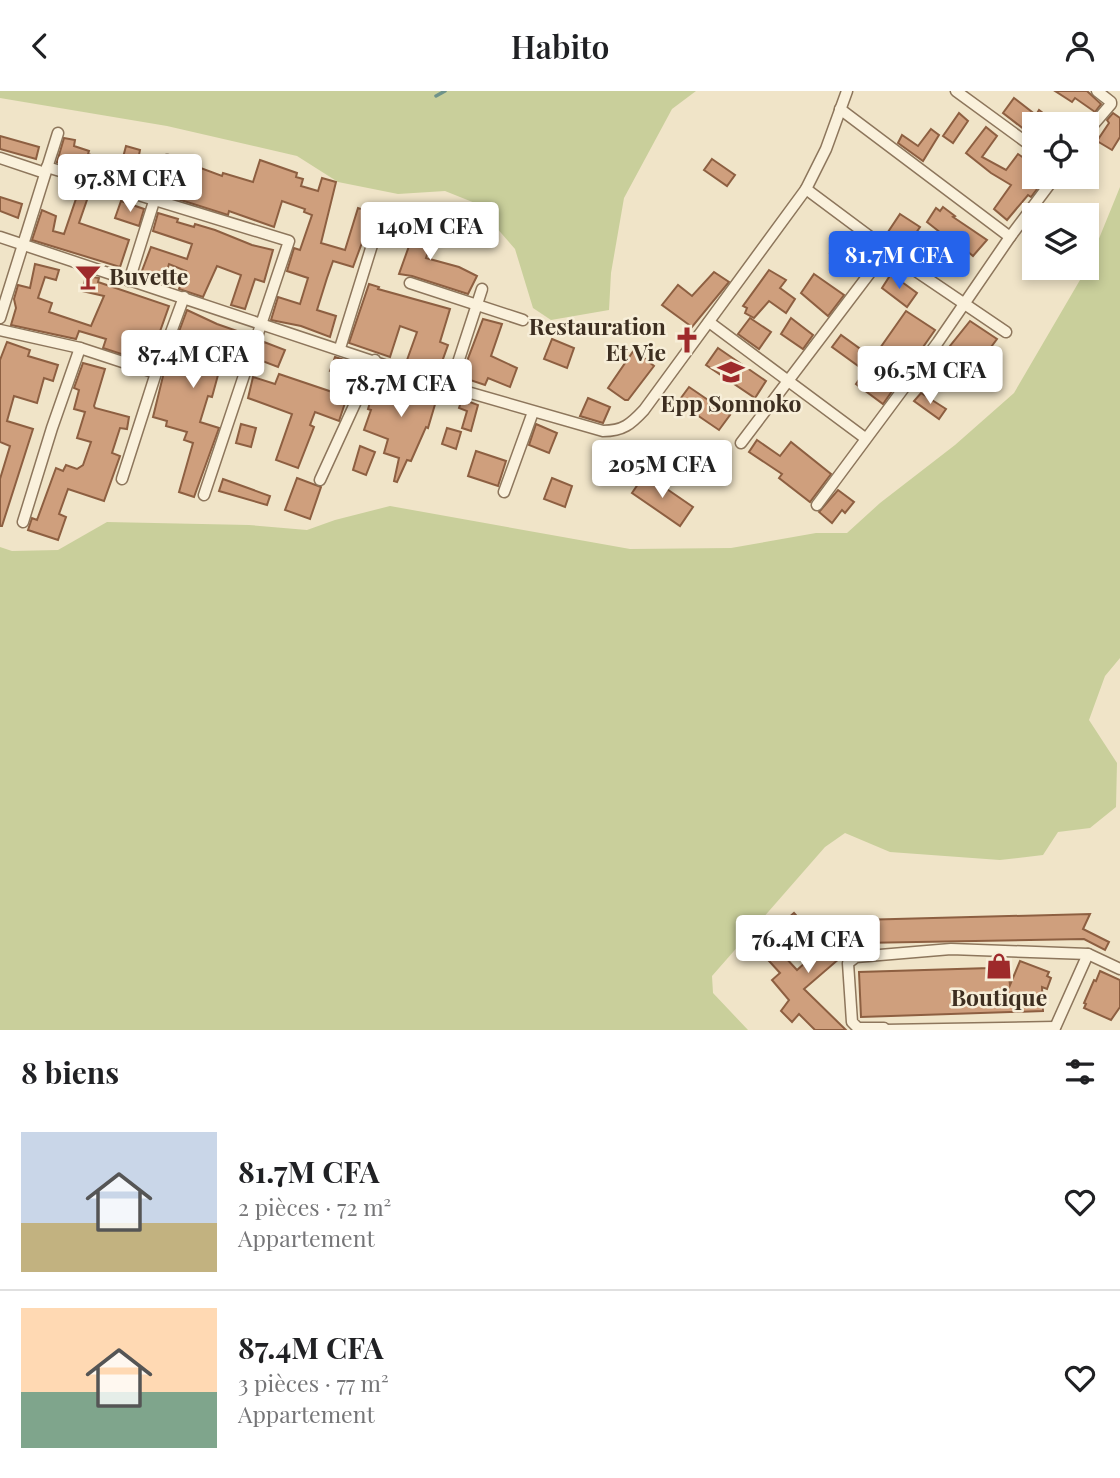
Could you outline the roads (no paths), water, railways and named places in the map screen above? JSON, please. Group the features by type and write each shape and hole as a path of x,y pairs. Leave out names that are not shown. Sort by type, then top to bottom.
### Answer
{"street":[{"path":"0,237 340,348 450,387 603,431 617,431 631,425 806,189 826,149 847,91"},
{"path":"956,91 1022,139"},
{"path":"1097,91 1111,102 1099,118"},
{"path":"840,109 1010,237"},
{"path":"0,318 58,133"},
{"path":"0,158 153,199 289,241 204,495"},
{"path":"129,281 167,160"},
{"path":"806,189 964,305 1006,332"},
{"path":"817,505 1046,189"},
{"path":"340,348 383,213"},
{"path":"741,443 888,249"},
{"path":"410,283 523,320"},
{"path":"450,387 482,289"},
{"path":"122,479 184,297"},
{"path":"709,322 865,438"},
{"path":"0,330 80,348 156,373"},
{"path":"23,522 80,348"},
{"path":"320,480 375,360"},
{"path":"504,492 533,412"},
{"path":"1088,954 1055,1029 884,1029 858,1028 852,1022 848,963 856,957 951,949 1088,954 1120,969"}],"waterway":[{"path":"436,96 445,91"}],"place":[{"name":"Buvette","path":"88,277"},
{"name":"Restauration Et Vie","path":"687,340"},
{"name":"Epp Sonnoko","path":"731,372"},
{"name":"Boutique","path":"999,966"}]}
